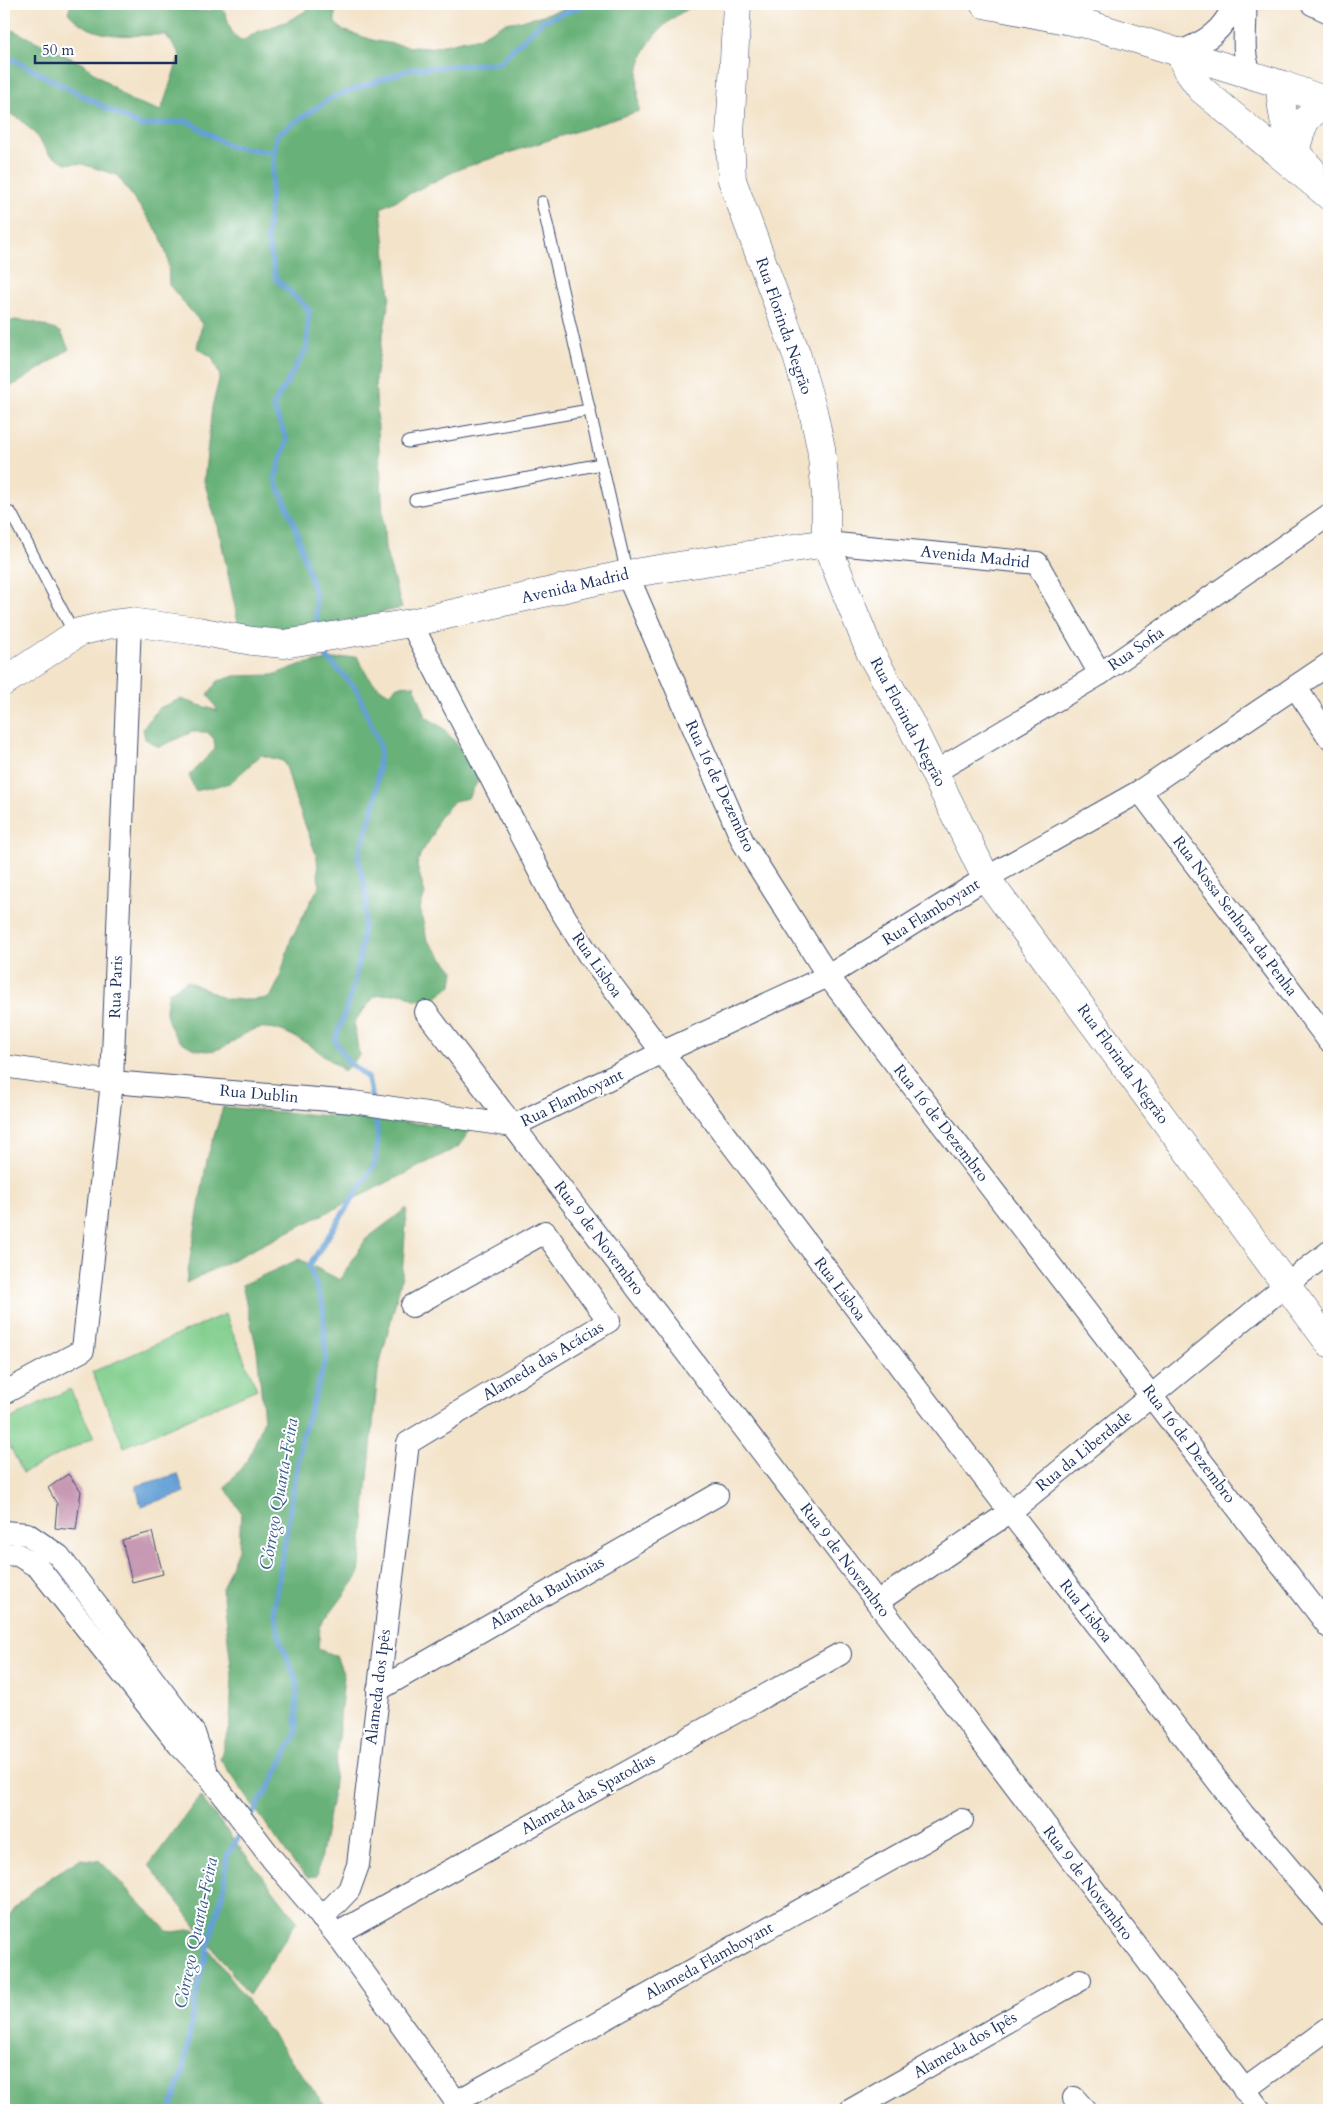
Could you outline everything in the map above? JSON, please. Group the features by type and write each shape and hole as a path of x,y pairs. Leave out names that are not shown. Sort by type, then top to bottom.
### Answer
{"street":[{"name":"Rua Florinda Negrão","path":"737,4 730,126 732,180 796,353 813,411 821,448 826,495 826,543 871,654 910,721 986,878 1329,1342"},
{"path":"984,4 1091,25 1251,74 1329,102"},
{"path":"1180,52 1202,44 1216,34 1235,4"},
{"path":"1245,4 1244,51 1246,64 1251,74"},
{"path":"1312,4 1329,12"},
{"path":"1180,52 1186,68 1201,89 1328,195"},
{"path":"1280,84 1284,118 1296,151 1328,195"},
{"path":"1296,151 1309,114 1316,109 1329,106"},
{"name":"Rua Sofia","path":"935,772 1100,674 1329,515"},
{"name":"Avenida Madrid","path":"4,682 79,632 112,624 130,622 198,631 252,641 284,644 411,623 627,574 826,543 1037,563 1100,674"},
{"name":"Rua 16 de Dezembro","path":"627,574 743,842 828,976 1329,1627"},
{"name":"Rua Paris","path":"4,1393 83,1350 112,1082 130,622"},
{"name":"Rua Lisboa","path":"411,623 552,896 588,954 1010,1512 1243,1814 1329,1916"},
{"name":"Rua Flamboyant","path":"514,1126 661,1053 828,976 986,878 1140,791 1296,688 1329,664"},
{"path":"1296,688 1329,737"},
{"name":"Rua Nossa Senhora da Penha","path":"1140,791 1329,1041"},
{"name":"Rua 9 de Novembro","path":"426,1012 877,1602 1260,2110"},
{"name":"Rua Dublin","path":"4,1066 112,1082 353,1102 514,1126"},
{"name":"Alameda das Acácias","path":"408,1444 609,1321 545,1232 412,1306"},
{"name":"Rua da Liberdade","path":"877,1602 1010,1512 1286,1285 1329,1252"},
{"name":"Alameda dos Ipês","path":"329,1926 349,1890 358,1865 408,1444"},
{"name":"Alameda Bauhinias","path":"378,1690 717,1496"},
{"path":"4,1532 27,1534 59,1556 194,1733 208,1775"},
{"path":"4,1554 18,1555 38,1567 179,1746 208,1775 273,1860 329,1926 459,2106"},
{"path":"38,1567 59,1556"},
{"name":"Alameda das Spatodias","path":"329,1926 840,1654"},
{"name":"Alameda Flamboyant","path":"459,2106 962,1820"},
{"name":"Alameda dos Ipês","path":"851,2110 1080,1980"},
{"path":"1244,2090 1329,2028"}],"lane":[{"path":"542,202 627,574"},
{"path":"408,442 589,410"},
{"path":"415,500 601,464"},
{"path":"11,514 75,635"}],"green space":[{"path":"71,4 163,4 194,11 209,11 216,5 225,13 230,29 237,39 244,40 257,32 288,21 318,4 340,4 335,12 335,23 343,30 376,41 429,48 480,37 505,23 525,20 581,4 698,4 676,16 650,41 640,63 638,76 639,111 459,169 381,208 390,296 375,379 385,549 402,608 310,629 277,630 238,622 219,531 204,481 212,407 220,376 212,357 197,348 202,324 169,285 168,259 160,235 117,175 82,164 66,163 49,154 34,133 20,119 4,111 4,26 83,64 130,100 161,111 180,54 166,35 127,36 102,33 79,23 68,13"},
{"path":"15,320 34,322 61,332 69,349 18,383 4,389 4,323"},
{"path":"357,656 370,678 389,694 397,686 414,685 426,717 443,728 475,770 478,781 468,798 454,801 438,819 433,835 420,855 417,866 425,894 420,908 427,940 454,971 452,985 434,999 416,1000 402,993 375,996 354,1022 359,1056 344,1071 318,1051 288,1033 268,1028 258,1028 248,1032 222,1048 212,1051 200,1050 187,1045 176,1037 168,1021 166,1009 169,992 187,981 226,999 252,1000 270,998 279,980 291,939 319,886 317,857 283,761 261,755 230,783 195,791 189,775 215,749 214,739 207,732 192,732 159,747 145,739 143,728 159,708 180,699 218,711 208,694 218,681 235,676 273,675 302,664"},
{"path":"223,1107 472,1128 458,1147 186,1283 207,1159"},
{"path":"407,1208 402,1277 378,1371 359,1575 320,1627 318,1649 336,1656 344,1676 333,1792 317,1876 307,1877 293,1862 220,1759 230,1723 232,1674 222,1589 239,1547 241,1512 225,1487 248,1460 264,1420 257,1350 242,1285 299,1259 340,1280 366,1239"},
{"path":"225,1314 257,1389 124,1447 92,1372"},
{"path":"70,1389 94,1437 23,1473 4,1434 4,1422"},
{"path":"200,1796 297,1921 249,1995 149,1865"},
{"path":"80,1859 100,1861 167,1931 195,1930 328,2110 4,2110 4,1928 16,1907 26,1897 47,1880"}],"water":[{"path":"178,1474 184,1493 141,1506 136,1486"}],"building":[{"path":"68,1474 81,1491 76,1530 55,1528 57,1504 48,1488"},
{"path":"152,1532 163,1574 132,1582 122,1540"}],"waterway":[{"name":"Córrego Quarta-Feira","path":"318,631 315,594 293,520 275,479 287,440 273,406 307,348 309,310 276,279 267,238 276,135 333,97 411,69 499,63 542,21 588,4"},
{"path":"4,55 141,126 187,121 229,146 275,153"},
{"name":"Córrego Quarta-Feira","path":"320,645 320,650 357,690 380,746 376,799 358,857 367,898 360,955 352,992 335,1041 348,1062 368,1078 372,1099"},
{"name":"Córrego Quarta-Feira","path":"249,1820 272,1782 296,1733 297,1682 280,1640 274,1608 302,1437 326,1359 323,1305 309,1266 375,1164 378,1136 374,1111"},
{"name":"Córrego Quarta-Feira","path":"170,2110 183,2073 198,1985 224,1888 227,1855 243,1830"}]}
